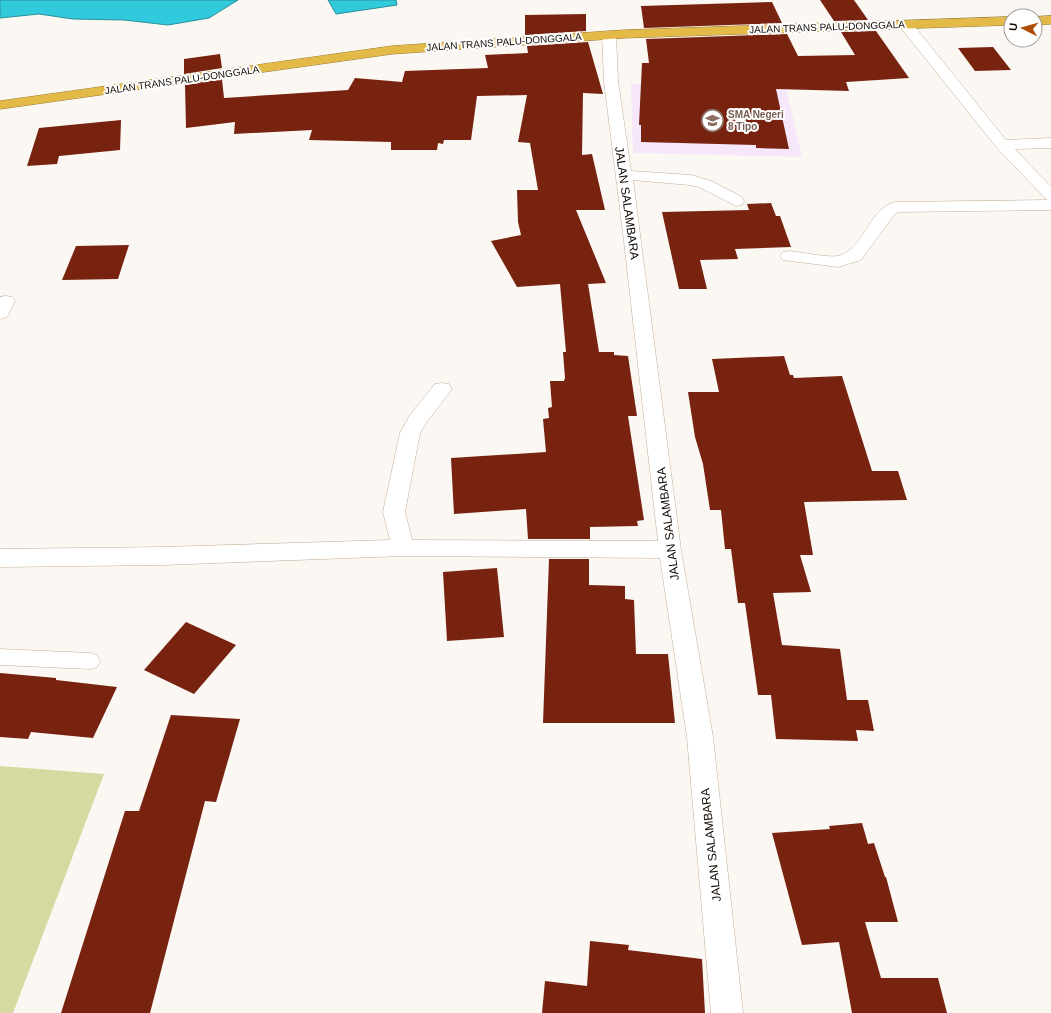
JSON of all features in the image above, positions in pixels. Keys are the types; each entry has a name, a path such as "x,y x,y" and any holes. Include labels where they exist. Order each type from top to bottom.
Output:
{"highway":[{"name":"JALAN TRANS PALU-DONGGALA","path":"0,105 392,50 512,40 609,35 1003,21"}],"street":[{"path":"906,25 1002,145 1051,196"},
{"name":"JALAN SALAMBARA","path":"609,35 611,82 660,457 670,550 700,738 728,1013"},
{"path":"1002,145 1051,143"},
{"path":"624,175 691,180 705,184 736,201"},
{"path":"789,256 838,262 854,256 888,211 895,207 1051,206"},
{"path":"403,548 394,512 410,433 417,420 442,388"},
{"path":"0,558 155,556 403,548 670,550"}],"lane":[{"path":"0,657 90,661"}],"shaded area":[{"name":"SMA Negeri 8 Tipo","path":"631,84 786,87 802,157 633,153"}],"green space":[{"path":"0,766 104,774 13,1013 0,1013"}],"water":[{"path":"0,0 238,0 209,18 168,25 124,20 73,19 39,14 0,18"},
{"path":"328,0 396,0 397,5 336,14"}],"building":[{"path":"820,0 854,0 868,20 834,21"},
{"path":"772,2 782,23 644,28 641,6"},
{"path":"586,14 586,31 525,35 525,15"},
{"path":"876,31 909,78 846,82 849,91 776,89 789,149 756,148 756,145 641,142 641,125 639,125 642,63 649,63 646,39 787,34 798,56 855,55 841,32"},
{"path":"588,42 603,94 583,93 582,155 592,154 605,210 576,210 606,283 588,284 599,352 614,352 614,355 628,356 637,416 628,416 644,520 637,521 638,526 590,527 590,539 528,539 526,509 454,514 451,458 546,452 543,419 549,418 548,408 552,407 550,381 564,381 565,378 563,352 566,352 560,284 517,287 491,241 521,235 518,222 517,190 538,190 530,143 518,142 527,95 477,96 471,140 444,140 443,144 438,143 437,150 391,150 391,142 309,140 312,130 234,134 235,122 186,128 185,85 222,79 224,98 348,90 355,78 402,82 405,71 488,68 485,55 528,53 527,46"},
{"path":"993,47 1011,70 975,71 958,48"},
{"path":"220,54 222,68 184,74 184,59"},
{"path":"121,120 120,150 59,156 57,164 27,166 39,128"},
{"path":"771,203 776,216 780,216 791,247 735,249 738,259 700,260 707,289 679,289 662,212 749,210 747,204"},
{"path":"129,245 118,279 62,280 76,246"},
{"path":"784,356 790,375 793,375 794,378 842,376 872,471 898,471 907,500 804,502 813,555 800,555 811,592 773,593 782,645 840,649 847,700 868,700 874,731 856,730 858,741 776,739 771,695 758,695 745,603 738,603 731,549 725,549 721,510 710,510 703,464 695,437 688,392 719,392 712,359"},
{"path":"549,559 589,559 589,585 625,586 625,599 634,600 636,654 668,654 675,723 543,723"},
{"path":"497,568 504,637 447,641 443,572"},
{"path":"186,622 236,645 194,694 144,670"},
{"path":"0,673 56,678 56,680 117,687 93,738 31,732 28,739 0,737"},
{"path":"171,715 240,719 216,802 205,801 150,1013 61,1013 125,811 139,811"},
{"path":"862,823 868,844 874,843 886,877 898,922 865,922 881,978 938,978 947,1013 852,1013 839,942 802,945 772,833 830,829 829,826"},
{"path":"590,941 629,945 628,950 702,959 705,1013 542,1013 545,981 587,986"}],"place":[{"name":"SMA Negeri 8 Tipo","path":"713,120"}]}
